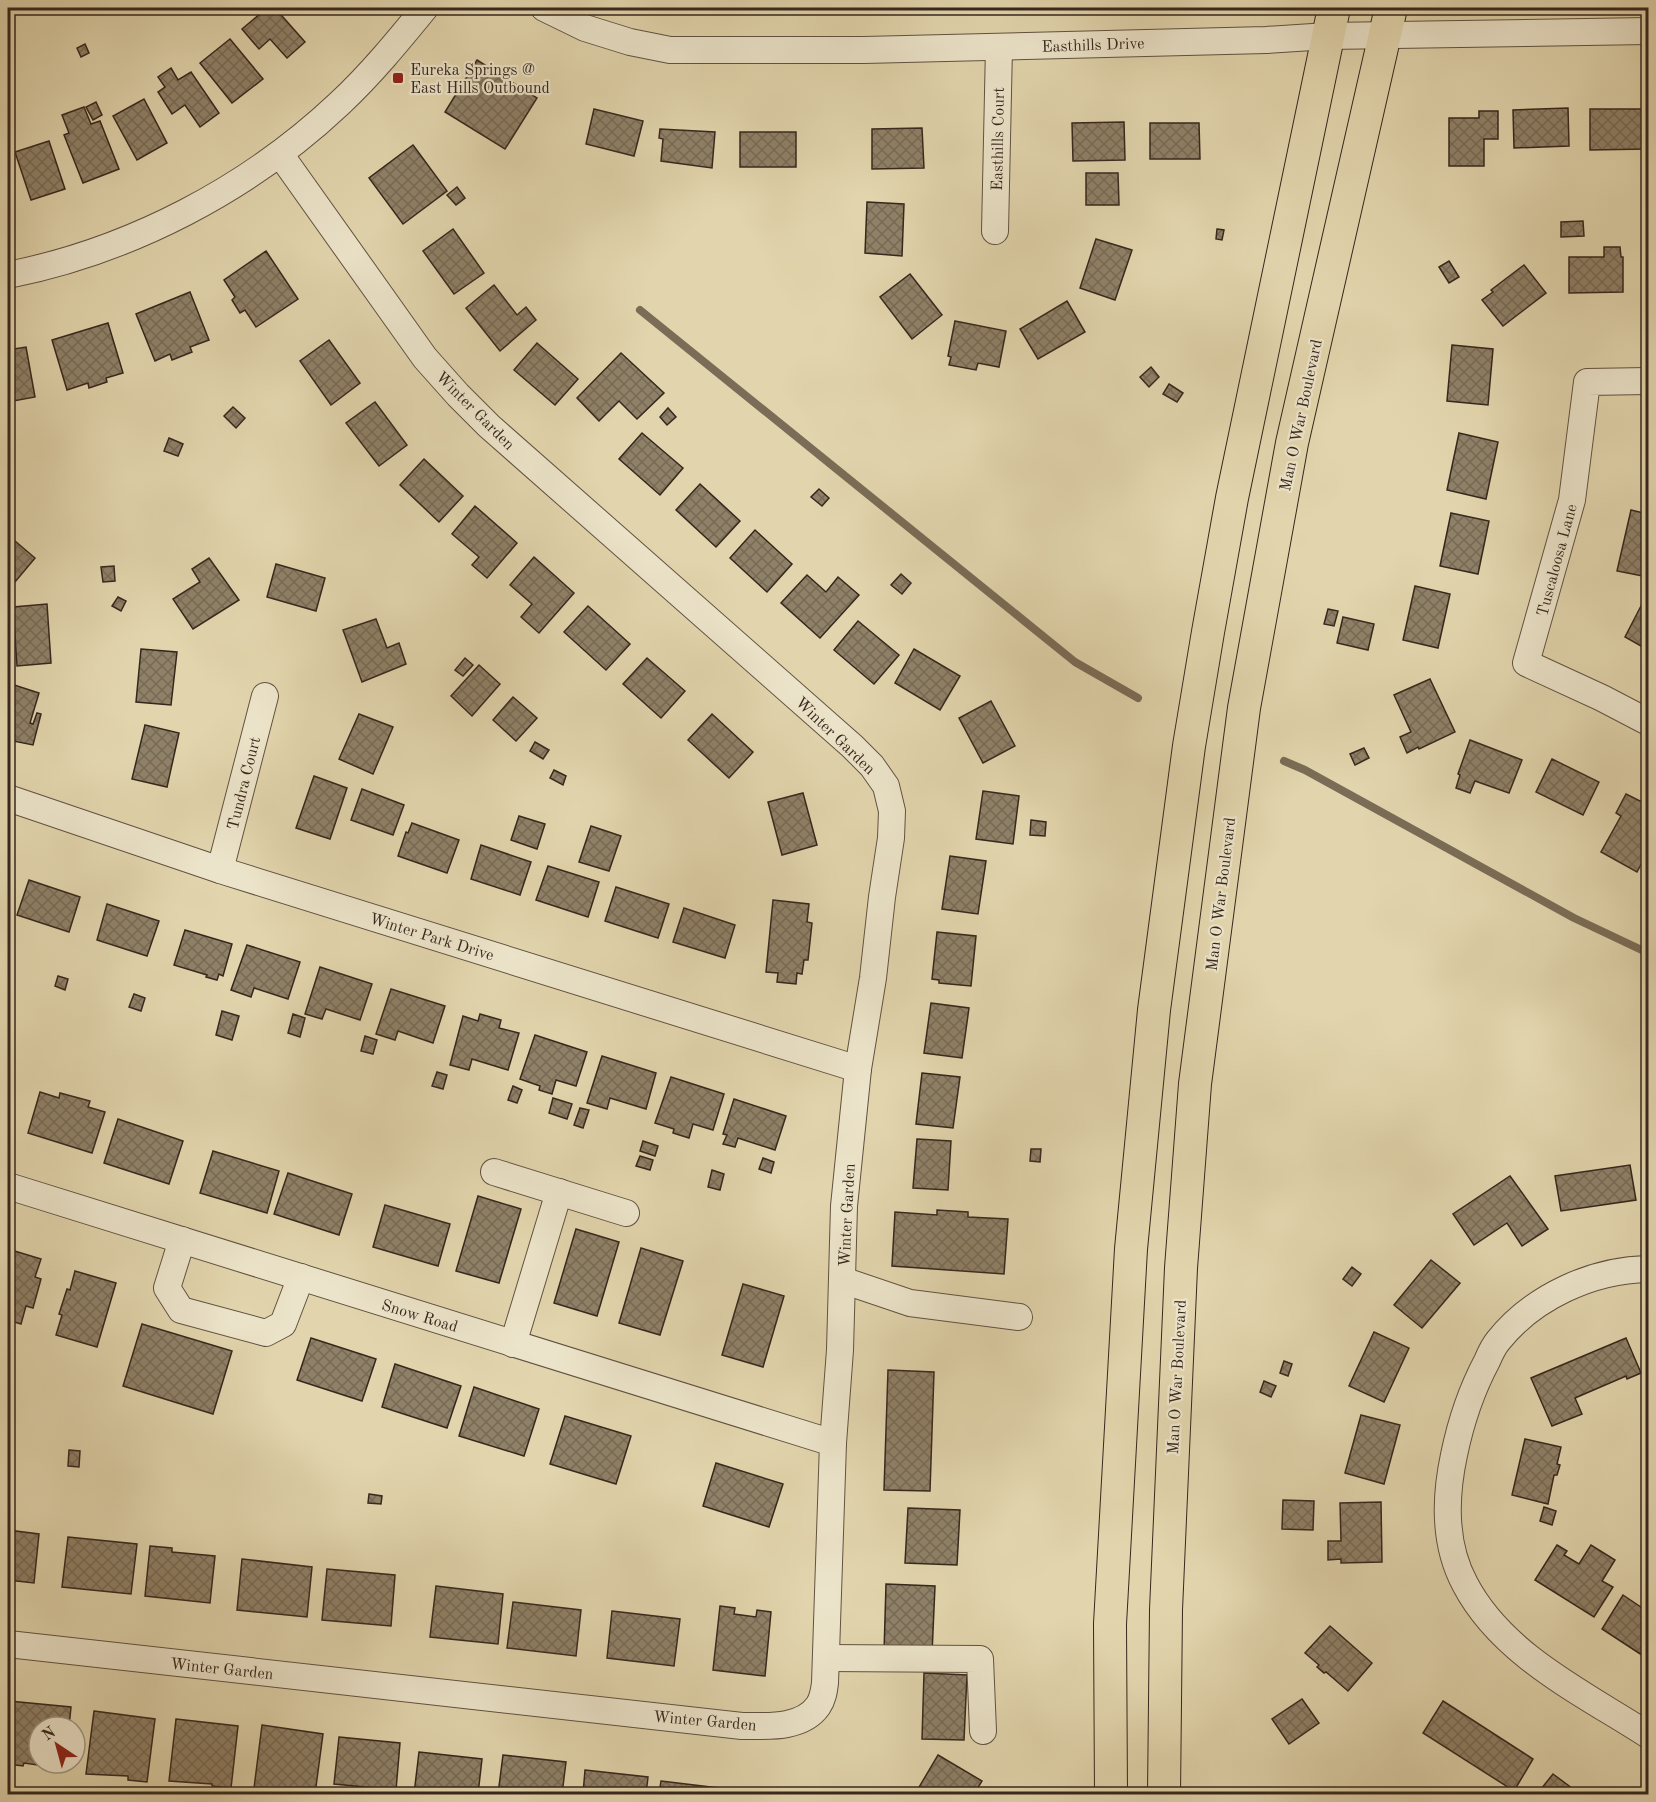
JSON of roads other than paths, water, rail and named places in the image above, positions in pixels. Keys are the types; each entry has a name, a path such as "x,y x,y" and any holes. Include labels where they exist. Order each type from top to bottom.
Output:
{"main road":[{"path":"1111,1794 1110,1624 1131,1260 1154,1010 1190,746 1232,498 1331,22"},
{"name":"Man O War Boulevard","path":"1164,1794 1166,1610 1181,1268 1195,1084 1244,708 1292,443 1388,22"}],"street":[{"path":"8,275 64,261 144,232 196,206 280,154 339,104 380,62 425,8"},
{"name":"Easthills Drive","path":"544,8 585,28 630,42 670,50 864,50 1266,40 1331,22 1648,31"},
{"name":"Easthills Court","path":"995,231 999,47"},
{"name":"Winter Garden","path":"8,1644 742,1726 776,1725 796,1721 809,1715 818,1707 822,1699 825,1683 844,1206 858,1069 873,978 891,838 892,811 886,786 872,766 852,746 489,426 458,395 425,358 280,154"},
{"name":"Tuscaloosa Lane","path":"1648,381 1587,382 1572,500 1526,663 1648,722"},
{"name":"Tundra Court","path":"220,870 265,696"},
{"name":"Winter Park Drive","path":"8,798 220,870 858,1069"},
{"path":"494,1172 626,1213"},
{"name":"Snow Road","path":"8,1186 833,1443"},
{"path":"513,1344 559,1192"},
{"path":"182,1240 167,1288 181,1310 266,1333 283,1324 301,1277"},
{"path":"1648,1269 1628,1269 1589,1279 1552,1295 1521,1317 1497,1342 1474,1385 1461,1424 1451,1470 1447,1512 1453,1550 1464,1583 1492,1623 1535,1662 1648,1735"},
{"path":"842,1280 910,1302 1019,1317"},
{"path":"826,1658 980,1659 983,1731"}],"waterway":[{"path":"640,310 1075,662 1138,698"},
{"path":"1284,761 1305,770 1574,918 1648,953"}],"place":[{"name":"Eureka Springs @ East Hills Outbound","path":"398,78"}]}
